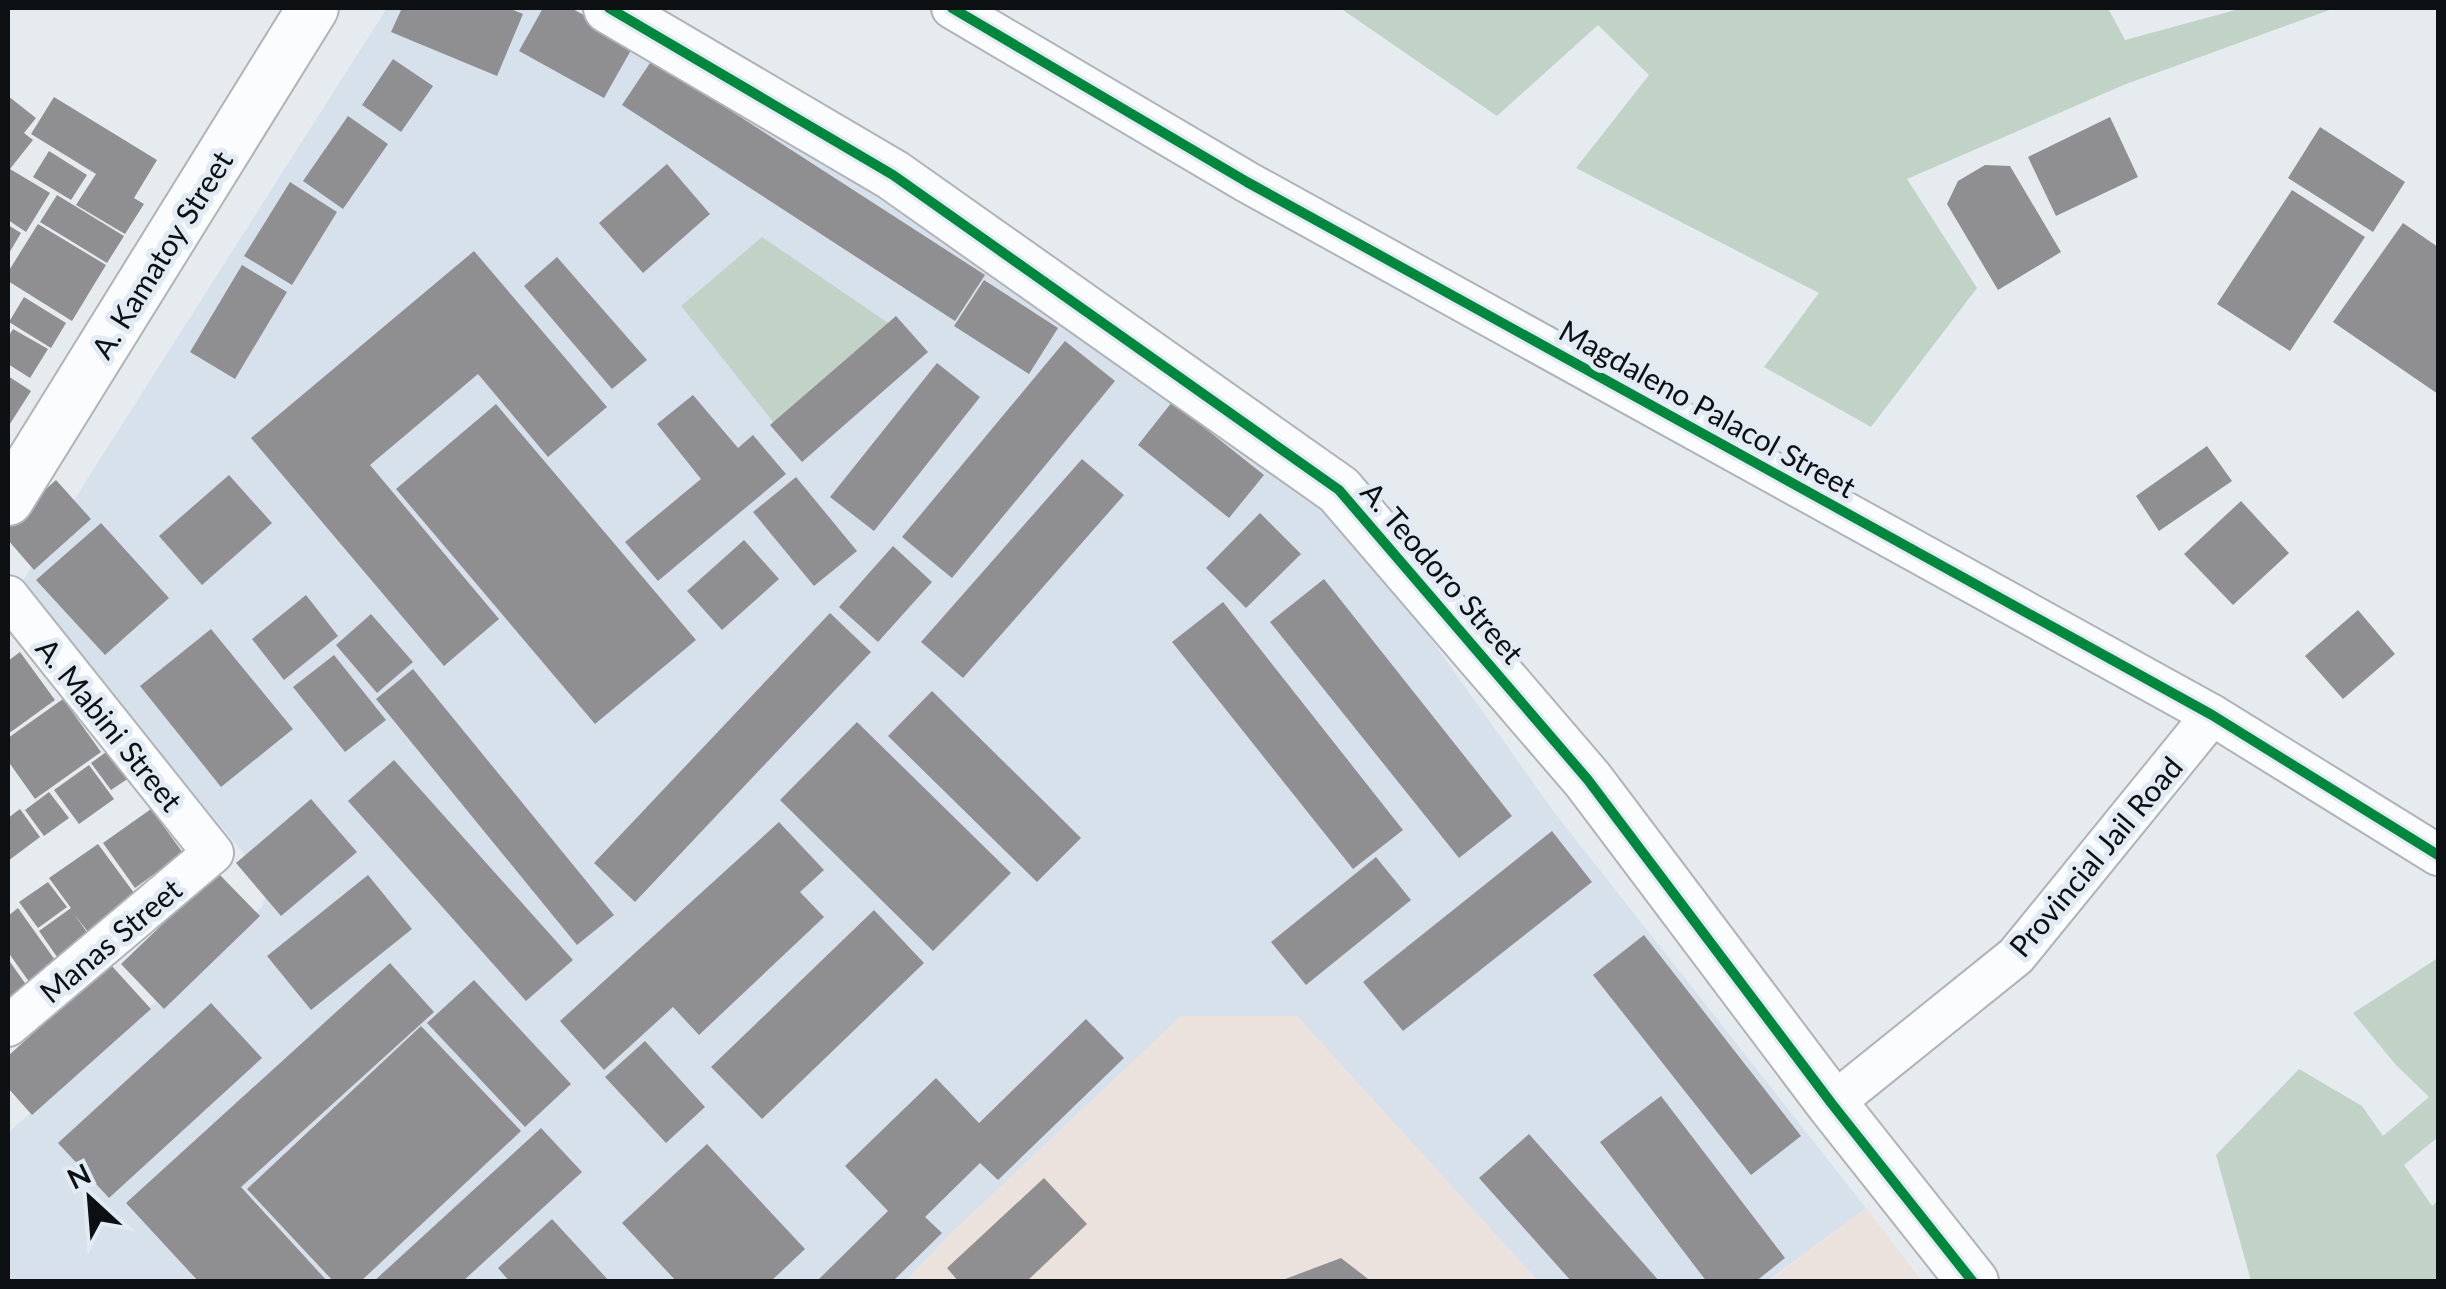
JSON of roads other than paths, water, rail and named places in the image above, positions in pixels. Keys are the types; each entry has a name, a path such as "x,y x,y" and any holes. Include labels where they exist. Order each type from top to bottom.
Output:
{"street":[{"name":"A. Kamatoy Street","path":"8,500 313,8"},
{"name":"A. Teodoro Street","path":"610,8 894,174 1340,490 1588,780 1832,1104 1973,1282"},
{"name":"Magdaleno Palacol Street","path":"952,8 1248,182 2212,715 2438,855"},
{"name":"A. Mabini Street","path":"8,596 213,853"},
{"name":"Provincial Jail Road","path":"1832,1104 2016,956 2212,715"},
{"name":"Manas Street","path":"8,1026 213,853"}]}
